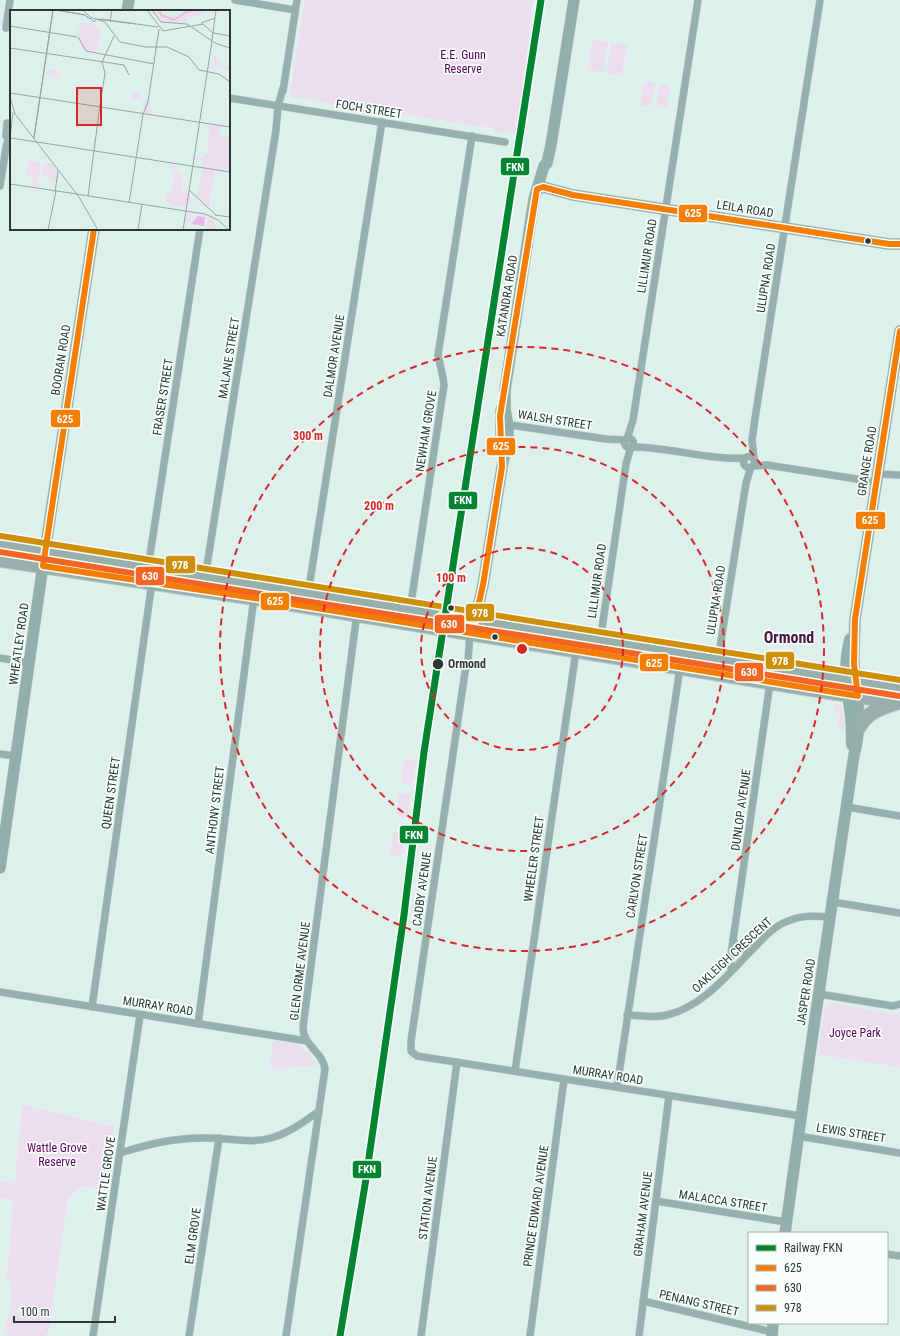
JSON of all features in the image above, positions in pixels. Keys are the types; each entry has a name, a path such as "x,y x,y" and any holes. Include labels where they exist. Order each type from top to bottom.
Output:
{"highway":[{"path":"0,544 148,568 254,598 358,609 410,610 851,680 872,684 899,697"},
{"path":"88,573 90,558"},
{"path":"0,560 152,582 204,584 308,594 358,609 473,634 852,696 899,697"},
{"path":"806,689 808,674"},
{"path":"859,728 864,719 874,711 899,697"}],"street":[{"path":"6,28 10,0"},
{"path":"127,10 129,0"},
{"path":"234,0 295,10"},
{"name":"MALANE STREET","path":"204,584 297,0"},
{"name":"KATANDRA ROAD","path":"473,634 478,621 502,467 504,424 501,406 505,390 534,206 540,190 544,166 547,163 574,0"},
{"name":"LILLIMUR ROAD","path":"598,654 632,420 698,0"},
{"name":"ULUPNA ROAD","path":"716,673 820,0"},
{"name":"FOCH STREET","path":"230,98 505,142"},
{"name":"DALMOR AVENUE","path":"308,594 382,122"},
{"path":"0,186 6,148 7,124"},
{"name":"NEWHAM GROVE","path":"410,610 444,385 438,361 438,351 472,136"},
{"name":"LEILA ROAD","path":"540,190 894,244 900,248"},
{"name":"BOORAN ROAD","path":"43,566 94,230"},
{"name":"FRASER STREET","path":"148,568 200,230"},
{"name":"GRANGE ROAD","path":"852,696 851,680 854,664 856,619 878,475 897,365 900,331"},
{"name":"WALSH STREET","path":"504,424 767,465 878,475 900,475"},
{"name":"WHEATLEY ROAD","path":"0,868 3,831 16,756 43,566"},
{"name":"QUEEN STREET","path":"92,1007 152,582"},
{"name":"ANTHONY STREET","path":"198,1024 254,598"},
{"name":"GLEN ORME AVENUE","path":"286,1336 325,1067 307,1041 304,1034 304,1022 358,609"},
{"name":"CADBY AVENUE","path":"412,1053 410,1050 411,1041 464,680 473,634"},
{"name":"WHEELER STREET","path":"515,1071 576,651"},
{"path":"0,658 29,663"},
{"name":"CARLYON STREET","path":"617,1087 680,668"},
{"path":"872,684 888,678 900,680"},
{"name":"DUNLOP AVENUE","path":"732,969 730,963 733,940 770,683"},
{"name":"JASPER ROAD","path":"785,1232 832,902 854,755 858,740 859,728 852,696"},
{"name":"JASPER ROAD","path":"852,696 851,736 854,755"},
{"path":"0,754 16,756"},
{"path":"847,807 900,816"},
{"path":"832,902 900,913"},
{"name":"OAKLEIGH CRESCENT","path":"627,1015 659,1016 681,1011 702,999 771,931 784,922 805,917 830,917"},
{"path":"733,940 739,949 749,952"},
{"name":"MURRAY ROAD","path":"2,993 307,1041"},
{"path":"819,994 893,1006 900,1004"},
{"name":"WATTLE GROVE","path":"93,1336 140,1015"},
{"name":"MURRAY ROAD","path":"412,1053 417,1056 801,1116"},
{"name":"STATION AVENUE","path":"421,1336 457,1062"},
{"name":"PRINCE EDWARD AVENUE","path":"530,1336 564,1079"},
{"name":"GRAHAM AVENUE","path":"639,1336 669,1096"},
{"path":"120,1153 171,1140 188,1138 219,1138 245,1141 270,1138 296,1128 319,1111"},
{"name":"LEWIS STREET","path":"798,1136 900,1152"},
{"name":"ELM GROVE","path":"189,1336 219,1138"},
{"name":"MALACCA STREET","path":"656,1201 786,1222"},
{"path":"888,1254 900,1256"},
{"name":"PENANG STREET","path":"643,1301 772,1330"}],"green space":[{"name":"E.E. Gunn Reserve","path":"305,0 533,0 520,107 515,134 494,131 492,128 292,97 290,94"},
{"path":"592,40 608,42 603,72 588,70"},
{"path":"611,43 627,45 622,75 607,73"},
{"path":"644,81 655,83 651,106 640,105"},
{"path":"659,84 670,85 667,109 656,107"},
{"path":"833,704 840,705 844,717 845,730 838,729 840,713 835,712"},
{"path":"404,759 416,760 412,784 401,783"},
{"path":"399,793 411,794 407,818 396,817"},
{"path":"393,832 405,834 402,857 390,856"},
{"name":"Joyce Park","path":"829,1003 900,1015 900,1067 818,1054 825,1007"},
{"path":"273,1041 300,1045 312,1057 317,1065 281,1071 270,1066"},
{"name":"Wattle Grove Reserve","path":"22,1105 114,1127 111,1136 103,1189 81,1186 68,1198 48,1334 45,1333 45,1336 19,1336 3,1334 11,1309 11,1281 7,1280 13,1200 0,1197 0,1182 15,1183"}],"rail line":[{"name":"FKN","path":"340,1336 365,1185 404,915 424,752 541,0"}],"transit line":[{"name":"625","path":"442,615 475,620 483,585 502,467 500,416 537,189 543,187 573,195 889,244 900,244"},
{"name":"625","path":"94,230 43,566 254,598 858,696 854,664 855,619 900,331"},
{"name":"978","path":"1,536 900,680"},
{"name":"630","path":"0,552 899,696"}],"place":[{"name":"Ormond","path":"438,664"}],"district":[{"name":"Ormond","path":"789,637"}]}
